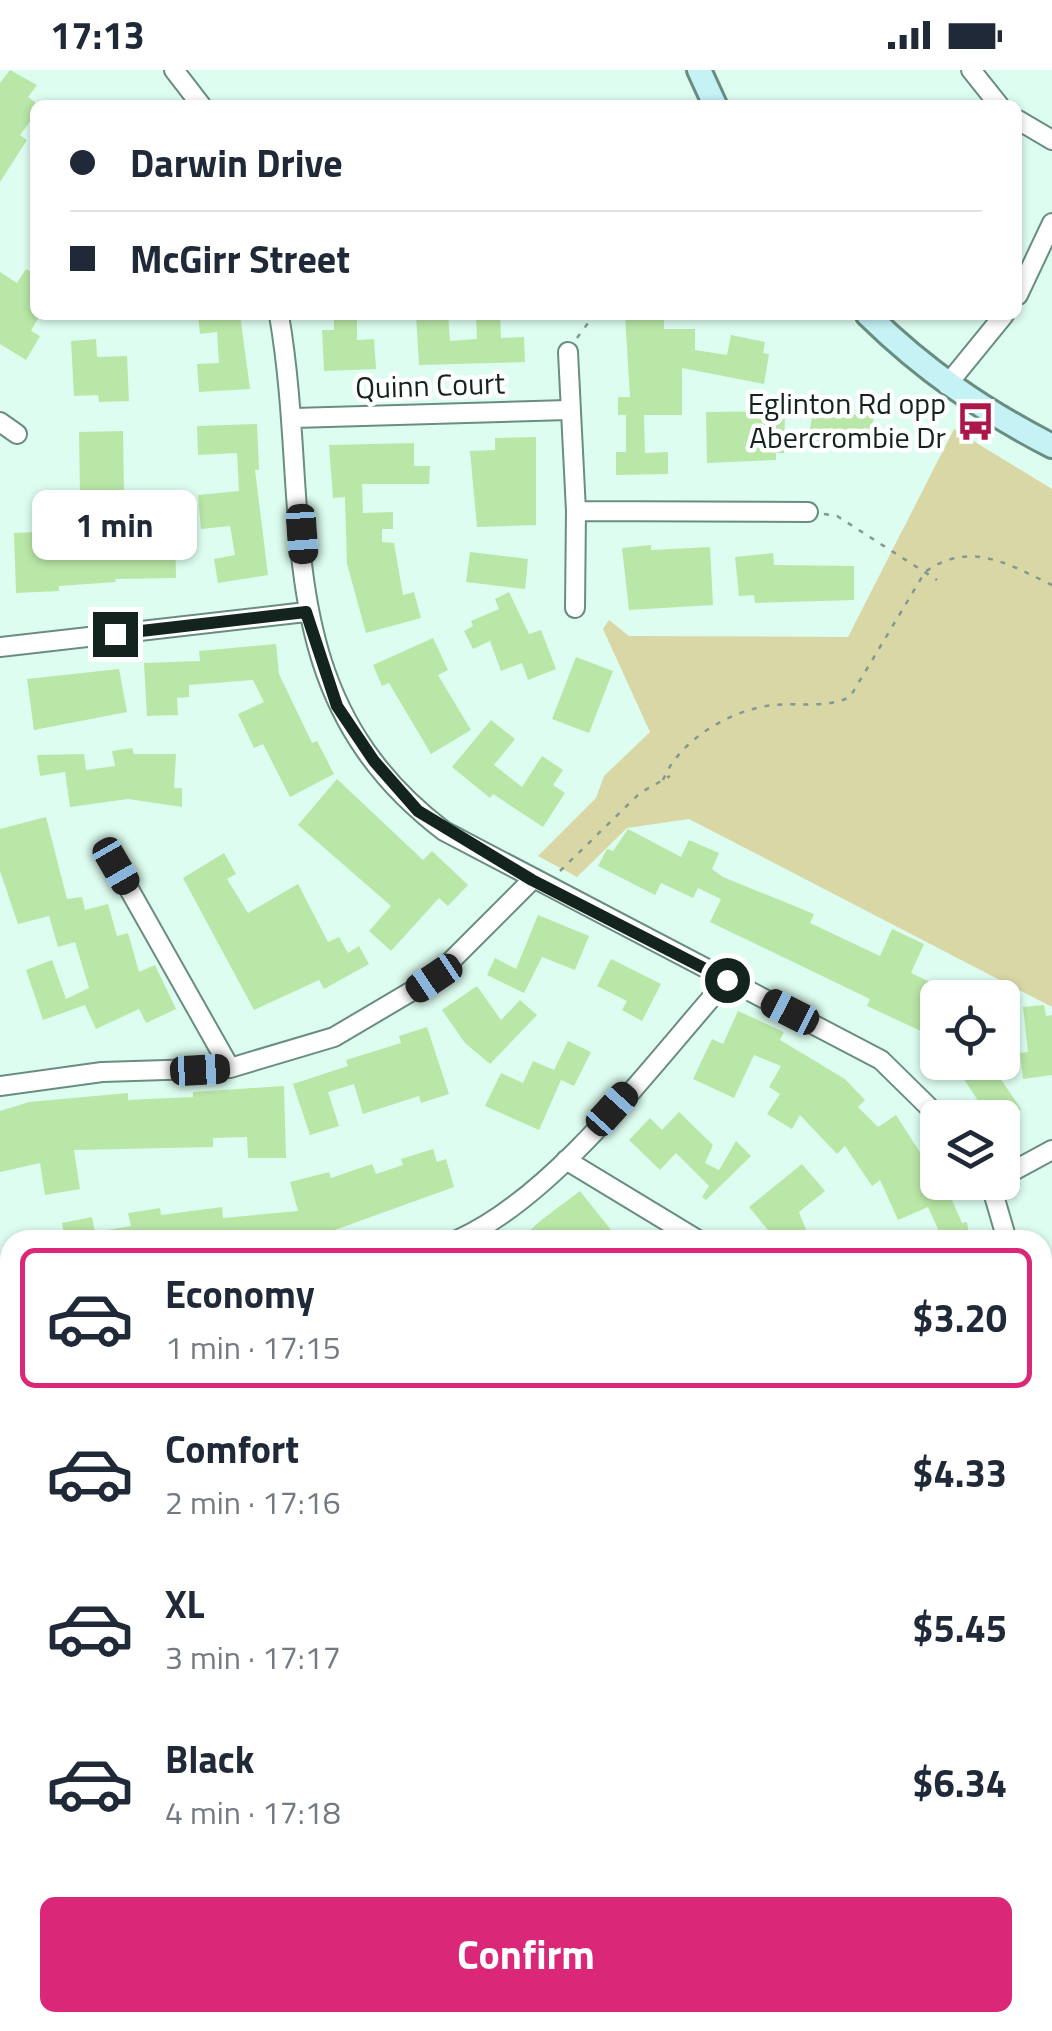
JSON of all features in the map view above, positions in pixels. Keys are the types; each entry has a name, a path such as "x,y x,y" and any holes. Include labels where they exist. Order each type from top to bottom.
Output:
{"main road":[{"path":"700,70 713,100"},
{"path":"874,320 947,385 996,417 1052,446"}],"street":[{"path":"174,70 197,100"},
{"path":"970,70 995,100"},
{"path":"1022,122 1052,140"},
{"path":"1022,288 1052,224"},
{"path":"280,320 294,418 306,612 337,706 394,786 444,831 881,1060 922,1100"},
{"path":"947,385 1000,320"},
{"path":"568,352 576,511 575,608"},
{"name":"Quinn Court","path":"294,418 568,410"},
{"path":"0,422 17,434"},
{"path":"576,511 808,512"},
{"path":"0,647 306,612"},
{"path":"116,866 230,1068"},
{"path":"0,1086 102,1072 230,1068 334,1036 384,1012 434,978 539,884"},
{"path":"476,1230 513,1210 566,1160 727,980"},
{"path":"1020,1167 1052,1150"},
{"path":"566,1160 682,1230"},
{"path":"996,1200 1005,1230"}],"path":[{"path":"568,352 590,320"},
{"path":"808,512 838,516 937,580"},
{"path":"663,780 671,761 700,736 735,715 765,706 833,705 850,697 925,572 959,555 978,554 1052,585"},
{"path":"539,884 640,793 670,776"}],"shaded area":[{"path":"954,429 1052,489 1052,1007 1020,990 1020,980 1000,980 689,819 627,828 577,877 538,856 596,798 604,776 650,732 603,629 609,620 629,636 848,637"}],"building":[{"path":"10,70 37,85 28,97 32,100 30,122 20,135 27,140 0,182 0,83"},
{"path":"26,269 30,271 30,320 37,320 31,331 40,336 26,360 0,344 0,272 17,283"},
{"path":"199,320 241,320 250,389 199,392 197,364 219,363 217,332 200,334"},
{"path":"334,320 357,320 357,340 374,339 376,369 324,371 322,330 334,330"},
{"path":"416,320 448,320 450,341 477,339 476,320 500,320 501,338 524,337 525,362 419,365"},
{"path":"625,320 664,320 664,329 695,329 695,350 727,355 731,335 765,342 763,353 769,354 764,384 682,368 682,415 644,415 645,453 668,452 668,474 616,475 616,452 626,452 626,415 618,415 618,397 630,397"},
{"path":"96,339 97,357 127,356 129,401 99,402 98,395 74,396 71,341"},
{"path":"785,411 784,453 776,453 776,460 707,463 706,412"},
{"path":"813,411 874,416 869,445 829,438 827,445 808,441"},
{"path":"257,424 259,470 255,470 268,575 218,583 214,559 235,555 230,526 201,529 198,495 239,491 237,453 198,455 197,426"},
{"path":"123,431 124,492 80,493 79,432"},
{"path":"536,437 536,525 477,527 470,451 495,450 495,438"},
{"path":"414,443 414,466 430,466 429,484 362,484 363,513 393,512 393,529 382,529 382,542 394,543 403,595 414,592 421,618 366,633 347,564 345,497 333,498 329,445"},
{"path":"175,520 176,578 115,579 116,582 59,586 59,591 16,593 14,533 57,531 58,542 85,540 85,532 125,530 124,521"},
{"path":"651,545 651,550 710,547 713,605 629,610 622,548"},
{"path":"470,552 528,559 525,589 466,582"},
{"path":"773,553 774,565 854,566 854,600 755,603 754,595 739,596 735,557"},
{"path":"509,592 529,634 541,630 556,669 528,680 522,663 501,671 490,641 473,649 464,631 473,626 471,621 499,609 495,599"},
{"path":"433,638 448,670 438,675 471,730 431,754 389,683 382,686 373,665"},
{"path":"276,644 279,674 312,743 317,741 334,774 290,797 263,744 254,748 238,714 264,702 253,680 189,685 189,697 177,698 178,715 147,716 144,663 200,661 199,651"},
{"path":"576,657 613,671 589,733 552,719"},
{"path":"119,669 127,712 34,730 27,679"},
{"path":"491,720 515,739 494,765 522,787 542,756 563,770 553,785 565,793 543,827 493,794 490,798 452,767"},
{"path":"132,748 134,754 176,754 174,788 182,788 182,807 128,799 70,807 65,772 40,776 37,755 84,754 86,770 115,766 112,751"},
{"path":"337,779 423,860 432,851 468,885 448,906 439,898 391,951 369,931 391,906 298,825"},
{"path":"46,817 67,899 82,897 85,910 108,904 117,936 128,933 139,972 155,965 176,1009 146,1023 139,1009 96,1029 85,1005 43,1020 26,970 52,960 66,999 89,988 75,942 58,947 49,916 18,924 0,871 0,829"},
{"path":"628,829 681,857 689,840 719,853 712,869 723,877 814,914 810,923 880,956 892,929 924,944 911,973 926,980 920,980 920,1031 867,1006 870,999 710,922 721,899 698,888 693,898 661,883 655,895 598,866 607,849 613,851"},
{"path":"224,853 236,874 227,879 248,913 298,884 328,942 339,937 348,953 359,946 369,964 324,989 319,980 254,1010 183,878"},
{"path":"538,915 589,936 575,970 542,957 524,993 487,975 495,958 516,969"},
{"path":"611,959 661,984 642,1021 622,1010 627,1001 597,986"},
{"path":"477,986 501,1020 520,1000 537,1015 490,1064 465,1043 442,1010"},
{"path":"1044,1005 1046,1016 1052,1015 1052,1075 1023,1079 1020,1053 1028,1052 1023,1007"},
{"path":"738,1011 784,1032 780,1040 845,1079 865,1100 858,1107 878,1127 896,1115 920,1152 920,1200 952,1200 968,1230 938,1230 928,1207 898,1220 880,1180 872,1186 845,1146 837,1154 800,1115 792,1129 767,1114 780,1094 769,1087 781,1066 754,1055 734,1098 693,1079 712,1039 723,1044"},
{"path":"427,1027 449,1094 421,1103 419,1096 363,1114 354,1084 328,1092 339,1126 310,1135 293,1084 348,1066 346,1060 401,1043 399,1036"},
{"path":"568,1041 591,1052 574,1086 561,1080 539,1130 485,1106 501,1073 523,1083 533,1061 554,1070"},
{"path":"964,1080 1001,1080 1015,1100 978,1100"},
{"path":"284,1086 286,1158 248,1158 247,1137 213,1138 213,1147 74,1150 80,1189 45,1195 40,1163 0,1172 0,1111 29,1102 128,1093 128,1100 193,1097 193,1092"},
{"path":"679,1112 713,1145 705,1163 719,1170 736,1141 751,1156 706,1200 702,1197 709,1186 676,1153 660,1170 629,1140 650,1118 662,1130"},
{"path":"433,1149 437,1162 446,1159 454,1187 335,1230 107,1230 131,1226 128,1213 160,1208 161,1215 222,1207 223,1218 298,1211 290,1182 329,1172 331,1178 372,1164 376,1174 403,1165 401,1159"},
{"path":"802,1164 825,1191 799,1212 806,1230 768,1230 749,1207"},
{"path":"580,1191 611,1230 531,1230"},
{"path":"92,1217 95,1230 63,1230 62,1223"}],"place":[{"name":"Eglinton Rd opp Abercrombie Dr","path":"976,421"}],"route":[{"path":"115,634 306,612 337,706 374,761 418,811 444,831 532,880 727,980"}]}
